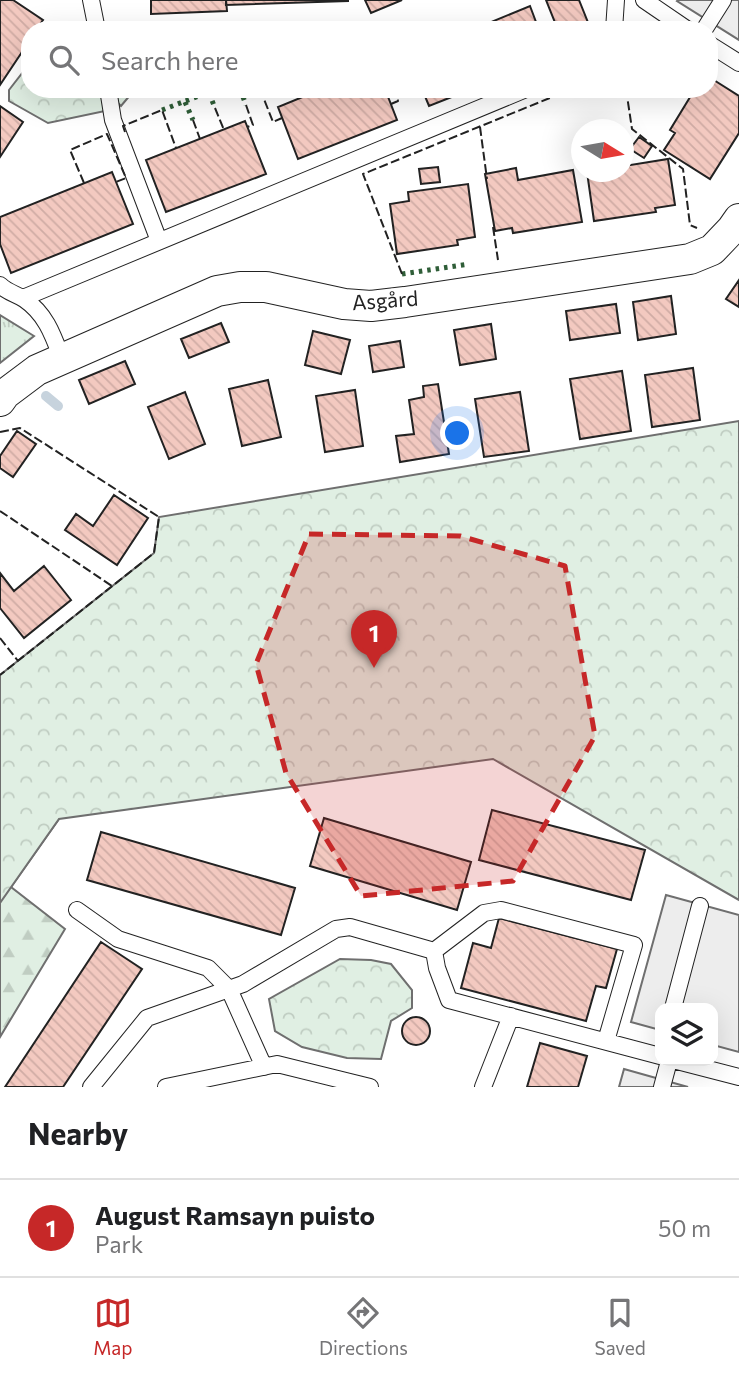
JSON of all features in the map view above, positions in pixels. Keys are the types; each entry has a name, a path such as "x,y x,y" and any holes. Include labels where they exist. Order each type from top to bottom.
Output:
{"street":[{"name":"Asgård","path":"0,401 5,394 37,370 217,291 240,287 266,288 344,304 371,306 405,302 690,259 712,250 739,219"}],"lane":[{"path":"91,0 95,21"},
{"path":"615,21 616,0"},
{"path":"644,0 675,21"},
{"path":"710,21 723,0"},
{"path":"718,50 739,63"},
{"path":"109,98 113,120 159,241"},
{"path":"23,298 504,98"},
{"path":"0,285 41,312 62,359"},
{"path":"674,1003 700,906"},
{"path":"77,910 118,939 208,968 229,989 264,1067"},
{"path":"434,951 484,913 501,910 634,945 606,1041"},
{"path":"91,1087 147,1018 243,984 336,929 350,927 434,951"},
{"path":"434,951 437,968 449,1000 655,1054"},
{"path":"482,1087 511,1016"},
{"path":"166,1087 276,1064 370,1087"},
{"path":"662,1087 668,1066"},
{"path":"696,1066 739,1077"}],"highlighted area":[{"path":"309,534 460,536 565,566 595,736 513,881 361,896 286,773 256,664"}],"green space":[{"path":"21,75 21,98 103,98 105,111 48,123 9,101 9,90"},
{"path":"116,98 128,98 121,106"},
{"path":"0,315 34,336 0,363"},
{"path":"739,421 739,900 493,759 59,819 0,903 0,675 154,553 159,517"},
{"path":"59,819 11,887 65,929 0,1037 0,827"},
{"path":"340,959 391,964 412,990 412,1008 391,1021 381,1059 347,1058 302,1047 275,1031 269,999"}],"shaded area":[{"path":"739,0 739,40 718,27 718,21 709,21 677,1"},
{"path":"666,895 739,915 739,1052 718,1046 718,1003 655,1003 655,1029 631,1022"},
{"path":"624,1069 688,1087 619,1087"}],"building":[{"path":"0,0 13,0 43,20 21,21 21,54 0,85"},
{"path":"151,0 226,0 227,11 151,14"},
{"path":"226,0 348,0 348,1 226,5"},
{"path":"365,0 402,0 371,13"},
{"path":"546,0 579,0 587,21 554,21"},
{"path":"530,6 536,21 494,21"},
{"path":"718,83 739,96 739,133 710,179 664,150 675,133 670,130 690,98 718,98"},
{"path":"300,98 388,98 397,120 298,159 278,107"},
{"path":"426,98 449,98 429,106"},
{"path":"0,106 23,122 0,157"},
{"path":"245,121 266,174 166,212 146,160"},
{"path":"639,137 652,146 644,158 634,152 634,144"},
{"path":"668,159 675,205 655,208 656,212 594,221 588,182 634,182 634,164"},
{"path":"438,167 440,182 421,184 419,169"},
{"path":"516,168 518,180 571,170 571,182 575,182 582,222 513,233 512,228 495,231 485,174"},
{"path":"112,172 133,224 11,273 0,244 0,217"},
{"path":"468,184 475,237 457,240 458,245 397,254 390,204 409,201 408,192"},
{"path":"739,280 739,307 726,299"},
{"path":"671,296 676,334 638,340 633,302"},
{"path":"616,304 620,333 570,340 566,311"},
{"path":"221,323 229,342 189,358 181,339"},
{"path":"491,324 496,359 460,365 454,330"},
{"path":"313,331 350,340 341,374 305,365"},
{"path":"400,341 404,367 373,372 369,346"},
{"path":"125,361 135,384 89,404 79,380"},
{"path":"693,368 700,420 652,427 645,375"},
{"path":"622,371 631,431 580,439 570,379"},
{"path":"268,380 281,437 242,446 229,389"},
{"path":"438,384 449,454 400,462 396,436 414,434 409,400 424,397 423,386"},
{"path":"355,390 363,446 325,452 316,396"},
{"path":"185,392 205,444 169,459 148,407"},
{"path":"520,392 529,451 484,457 475,399"},
{"path":"17,431 36,444 13,477 0,468 0,456"},
{"path":"114,495 148,518 117,565 65,530 76,514 93,526"},
{"path":"44,566 71,600 24,638 0,608 0,573 14,591"},
{"path":"492,810 645,850 631,900 479,860"},
{"path":"324,818 471,862 457,910 310,866"},
{"path":"101,832 295,888 281,935 87,880"},
{"path":"499,918 617,949 606,988 596,986 586,1021 461,988 473,943 491,948"},
{"path":"101,942 142,969 63,1087 5,1087"},
{"path":"416,1017 426,1021 430,1031 426,1041 416,1045 406,1041 402,1031 406,1021"},
{"path":"540,1043 587,1056 578,1087 527,1087"}],"waterway":[{"path":"46,396 58,406"}],"hedge":[{"path":"162,110 193,98"},
{"path":"211,98 215,108"},
{"path":"243,98 246,105"},
{"path":"185,102 193,120"},
{"path":"402,274 469,264"}],"fence":[{"path":"264,98 273,122 282,118"},
{"path":"391,104 398,101 397,98"},
{"path":"402,274 363,174 550,98"},
{"path":"627,98 632,129 683,169 690,225 697,228"},
{"path":"246,105 253,125 247,127"},
{"path":"215,108 224,130"},
{"path":"125,132 123,126 162,110 176,148"},
{"path":"193,120 200,139"},
{"path":"480,127 487,179"},
{"path":"84,183 70,150 107,134 126,178 116,182"},
{"path":"493,227 498,260"},
{"path":"0,432 20,428 159,517 154,553 0,675"},
{"path":"0,511 112,586"},
{"path":"0,638 18,661"}],"place":[{"name":"August Ramsayn puisto","path":"374,668"}]}
